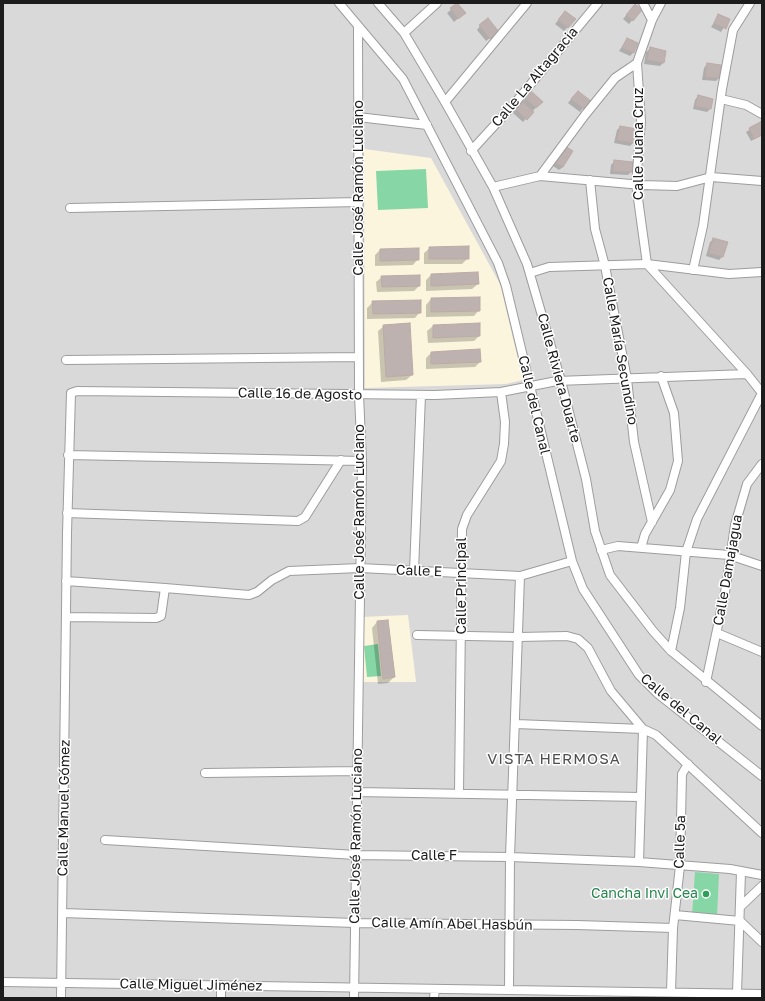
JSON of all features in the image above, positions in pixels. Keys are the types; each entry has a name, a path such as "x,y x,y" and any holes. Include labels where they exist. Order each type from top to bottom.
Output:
{"street":[{"name":"Calle del Canal","path":"339,3 403,79 503,275 532,386 572,561 583,590 640,675 657,692 762,776"},
{"name":"Calle Riviera Duarte","path":"378,3 404,33 493,187 530,273 586,479 601,550 610,575 652,631 671,651 706,682 762,726"},
{"path":"404,33 437,3"},
{"path":"445,102 527,3"},
{"name":"Calle La Altagracia","path":"471,151 515,103 598,3"},
{"path":"643,3 652,20"},
{"name":"Calle Juana Cruz","path":"647,264 636,184 641,121 637,63 652,20 661,3"},
{"path":"693,270 703,226 721,99 733,30 750,3"},
{"name":"Calle José Ramón Luciano","path":"354,998 362,461 359,395 358,26"},
{"path":"540,176 585,115 615,78 637,63"},
{"path":"721,99 746,105 762,114"},
{"path":"358,117 427,124"},
{"path":"493,187 540,176 677,186 711,177 762,181"},
{"name":"Calle María Secundino","path":"590,180 595,229 605,266 627,379 634,442 652,522"},
{"path":"70,208 359,202"},
{"path":"647,264 747,374 762,393 697,519 686,552 680,608 671,651"},
{"path":"530,273 549,267 647,264 730,274 762,272"},
{"path":"66,360 359,357"},
{"name":"Calle 16 de Agosto","path":"71,393 77,391 421,395 501,392 559,381 627,379 661,376 747,374"},
{"path":"641,548 645,534 670,490 678,461 674,414 661,376"},
{"name":"Calle Principal","path":"460,793 462,635 460,572 462,529 467,515 501,461 505,429 501,392"},
{"name":"Calle Manuel Gómez","path":"61,998 60,982 67,617 67,513 71,393"},
{"path":"414,571 421,395"},
{"path":"68,455 362,461"},
{"path":"67,513 298,521 305,517 341,460"},
{"name":"Calle Damajagua","path":"706,682 726,587 729,555 735,525 747,484 762,464"},
{"path":"601,550 618,546 729,555 762,566"},
{"name":"Calle E","path":"66,581 249,595 257,592 272,580 288,571 360,568 520,576 572,561"},
{"path":"509,990 510,857 516,724 520,576"},
{"path":"67,617 156,618 161,616 165,588"},
{"path":"717,633 762,652"},
{"path":"417,635 519,637 567,636 578,639 588,648 611,691 644,729 656,735 762,834"},
{"path":"516,724 644,729"},
{"path":"639,862 644,729"},
{"name":"Calle 5ª","path":"674,994 673,928 680,866 682,774 688,764"},
{"path":"205,773 357,771"},
{"path":"357,792 641,797"},
{"name":"Calle F","path":"105,840 356,856 510,857 639,862 730,869 762,875"},
{"path":"737,993 741,872"},
{"path":"740,907 762,886"},
{"name":"Calle Amín Abel Hasbún","path":"62,913 355,923 673,928"},
{"path":"675,915 740,921 762,942"},
{"name":"Calle Miguel Jiménez","path":"3,982 435,988 509,990 573,994 762,994"},
{"path":"221,985 221,998"},
{"path":"434,998 435,988"}],"shaded area":[{"path":"3,3 762,3 762,998 3,998"},
{"path":"364,149 431,158 500,284 523,380 506,384 365,388"},
{"path":"408,615 416,682 363,682 361,617"}],"green space":[{"path":"426,169 428,208 378,210 376,171"},
{"path":"378,644 381,676 367,677 364,646"},
{"name":"Cancha Invi Cea","path":"695,872 719,874 717,916 692,915"}],"building":[{"path":"457,3 466,13 458,19 450,8"},
{"path":"635,4 642,10 633,21 626,15"},
{"path":"565,11 576,19 568,28 558,20"},
{"path":"718,14 730,19 726,29 714,23"},
{"path":"488,18 499,32 490,39 479,25"},
{"path":"627,38 638,43 634,53 622,48"},
{"path":"650,47 666,51 664,63 647,60"},
{"path":"707,63 721,65 720,78 705,77"},
{"path":"531,91 543,102 536,108 525,98"},
{"path":"578,91 591,101 584,109 571,99"},
{"path":"698,95 713,99 711,109 695,106"},
{"path":"523,102 534,112 527,120 516,109"},
{"path":"762,121 762,135 754,139 749,128"},
{"path":"620,126 637,129 634,143 617,140"},
{"path":"565,146 573,151 563,167 555,163"},
{"path":"614,160 633,162 632,172 613,171"},
{"path":"713,238 728,242 723,257 709,253"},
{"path":"469,246 469,259 429,259 429,247"},
{"path":"419,248 419,260 380,261 380,249"},
{"path":"478,272 479,284 431,286 431,274"},
{"path":"420,275 420,286 382,287 381,276"},
{"path":"480,297 480,311 431,312 431,298"},
{"path":"421,300 421,313 373,314 372,301"},
{"path":"410,323 413,375 386,377 383,325"},
{"path":"480,323 480,336 433,338 433,325"},
{"path":"480,349 481,362 431,364 431,352"},
{"path":"388,620 395,677 383,679 377,621"}],"place":[{"name":"Cancha Invi Cea","path":"706,894"}],"district":[{"name":"VISTA HERMOSA","path":"554,759"}]}
